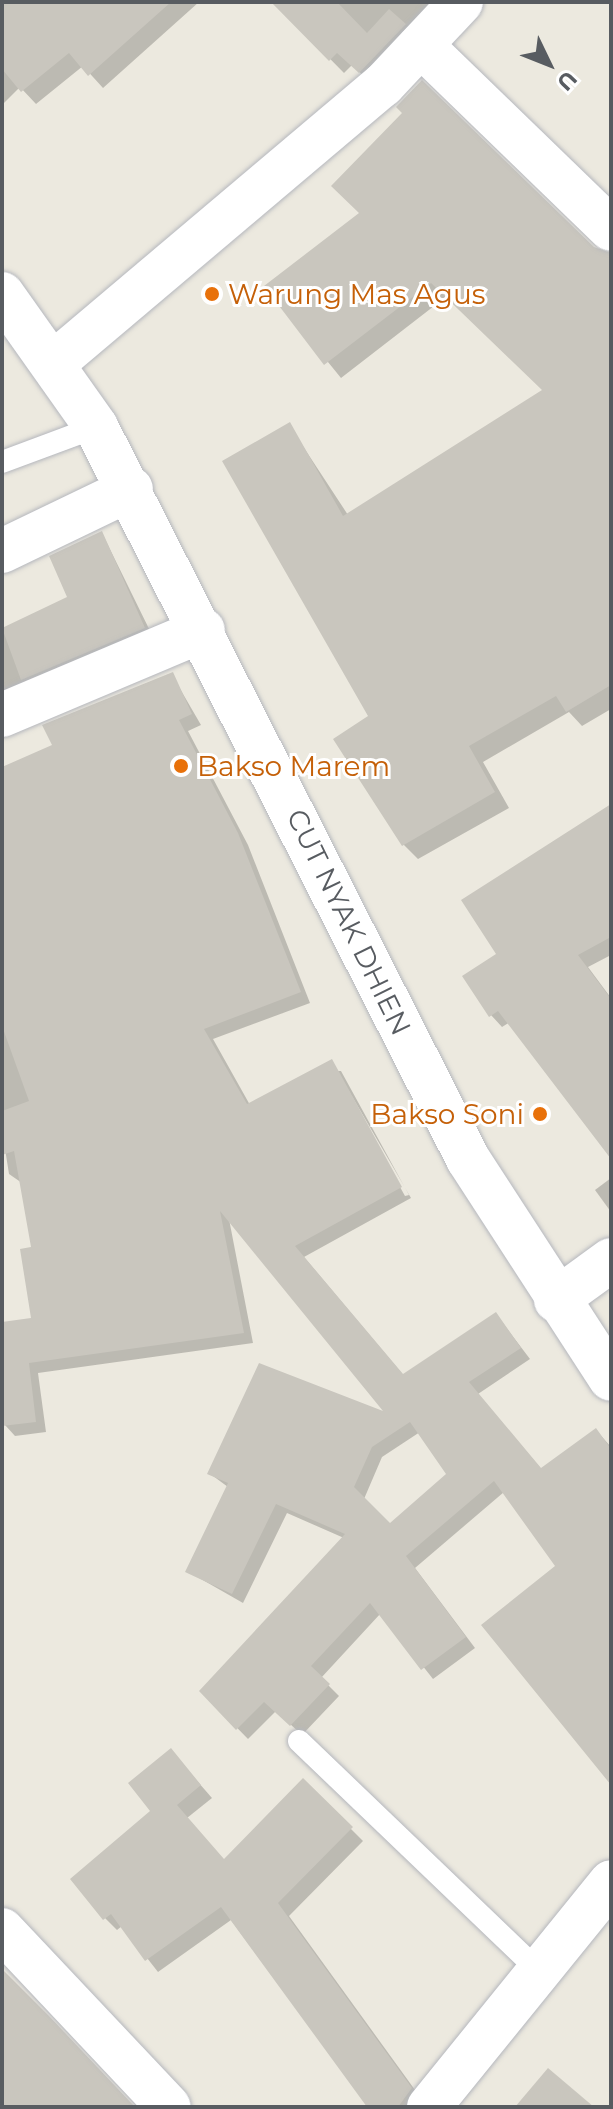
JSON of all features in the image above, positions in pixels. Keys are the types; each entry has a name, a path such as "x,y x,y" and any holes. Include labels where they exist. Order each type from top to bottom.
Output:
{"main road":[{"path":"56,361 421,45 461,2"},
{"path":"421,45 611,229"},
{"name":"CUT NYAK DHIEN","path":"2,294 56,361 131,489 468,1159 556,1300 611,1379"},
{"path":"2,551 131,489"},
{"path":"2,715 203,630"},
{"path":"556,1300 611,1260"},
{"path":"429,2107 611,1882"},
{"path":"2,1930 169,2107"}],"lane":[{"path":"2,462 96,427"},
{"path":"299,1741 540,1972"}],"building":[{"path":"2,2 171,2 88,76 69,53 21,92 2,69"},
{"path":"271,2 337,2 367,33 389,9 406,24 359,73 337,53 329,61"},
{"path":"422,80 594,247 611,253 611,685 566,712 556,696 469,746 495,792 402,846 333,739 368,716 222,461 290,422 343,516 542,390 431,283 324,365 264,286 359,213 331,186 402,113 396,107"},
{"path":"102,531 145,628 21,680 2,628 67,597 49,556"},
{"path":"173,672 192,714 179,720 238,833 301,992 204,1029 247,1104 332,1059 402,1187 295,1246 403,1374 496,1312 521,1348 469,1382 541,1468 596,1428 611,1449 611,1785 481,1625 555,1566 494,1481 406,1556 466,1637 421,1670 370,1603 311,1666 330,1684 290,1726 264,1702 236,1730 199,1691 345,1534 276,1504 232,1594 185,1572 228,1483 207,1474 259,1363 383,1411 220,1211 244,1333 29,1363 36,1422 2,1426 2,1322 31,1318 20,1249 31,1247 14,1151 2,1155 2,1111 29,1101 2,1026 2,767 52,745 42,725","holes":["410,1422 446,1474 390,1523 354,1487 372,1447"]},
{"path":"611,804 611,937 578,955 611,999 611,1159 498,1011 489,1017 462,976 496,954 461,900"},
{"path":"171,1748 201,1785 177,1805 224,1859 303,1778 353,1827 278,1903 412,2088 398,2107 367,2107 221,1907 145,1961 111,1914 103,1920 70,1879 150,1811 128,1783"},
{"path":"2,1969 50,2017 135,2107 2,2107"},
{"path":"548,2068 594,2107 515,2107"}],"place":[{"name":"Warung Mas Agus","path":"212,294"},
{"name":"Bakso Marem","path":"181,766"},
{"name":"Bakso Soni","path":"540,1114"}]}
